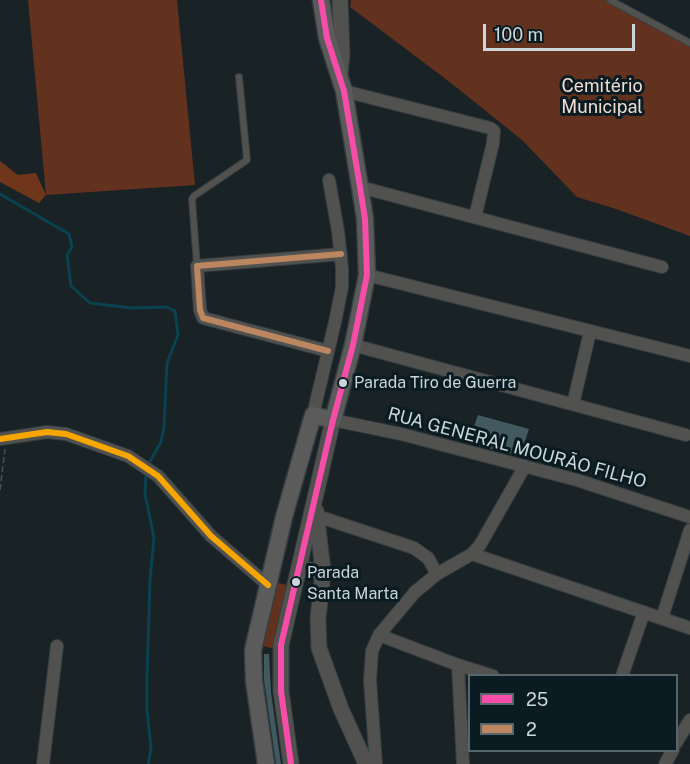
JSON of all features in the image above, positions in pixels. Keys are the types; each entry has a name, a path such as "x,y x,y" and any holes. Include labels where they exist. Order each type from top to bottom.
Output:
{"main road":[{"path":"266,764 252,664 254,650 268,585 313,415 333,420 367,275 365,219 344,91 324,24 321,0"}],"street":[{"path":"340,1 342,54 340,74"},
{"path":"344,91 490,128 494,131 494,143 475,217"},
{"path":"313,415 342,287 341,254 329,180"},
{"path":"360,188 662,267"},
{"path":"328,351 206,320 200,310 197,266 341,254"},
{"path":"367,275 690,356"},
{"path":"573,404 590,332"},
{"path":"352,345 686,435"},
{"path":"291,764 280,670 281,645 333,420"},
{"name":"RUA GENERAL MOURÃO FILHO","path":"333,420 401,434 525,466 608,489 690,517"},
{"path":"3,438 47,432 66,434 117,451 140,462 158,476 211,536 268,585"},
{"path":"376,764 370,681 372,651 379,635 415,592 437,574 472,554 480,545 525,466"},
{"path":"315,500 323,571 318,619 320,648 341,709 366,764"},
{"path":"317,516 414,548 428,558 437,574"},
{"path":"662,618 690,530"},
{"path":"472,554 690,628"},
{"path":"301,562 323,571"},
{"path":"622,674 644,612"},
{"path":"379,635 458,665 490,674"},
{"path":"43,764 57,646"},
{"path":"458,665 463,764"},
{"path":"678,738 690,720"}],"lane":[{"path":"610,0 690,43"},
{"path":"197,266 192,205 194,196 247,159 239,77"}],"path":[{"path":"0,490 3,438"}],"green space":[{"path":"28,0 177,0 195,185 46,195"},
{"name":"Cemitério Municipal","path":"351,0 607,0 690,44 690,236 577,197 522,140 350,7"},
{"path":"275,582 291,586 279,650 263,646 267,610"}],"shaded area":[{"path":"0,161 18,175 36,173 46,195 39,203 0,182"}],"building":[{"path":"478,415 529,429 520,456 468,443"},
{"path":"264,654 269,654 271,692 281,764 276,764 264,680"}],"waterway":[{"path":"0,194 69,234 72,247 67,255 71,286 90,303 132,308 167,307 175,311 178,335 167,363 164,428 161,442 148,465"},
{"path":"146,471 145,494 154,538 150,579 147,677 147,710 151,749 148,764"}],"transit line":[{"name":"25","path":"291,764 281,691 281,645 333,420 353,345 367,275 365,219 344,91 327,38 321,0"},
{"name":"2","path":"328,351 203,318 200,310 197,266 341,254"},
{"path":"0,439 47,432 66,434 128,456 158,476 211,536 268,585"}],"place":[{"name":"Parada Tiro de Guerra","path":"343,383"},
{"name":"Parada Santa Marta","path":"296,582"}]}
